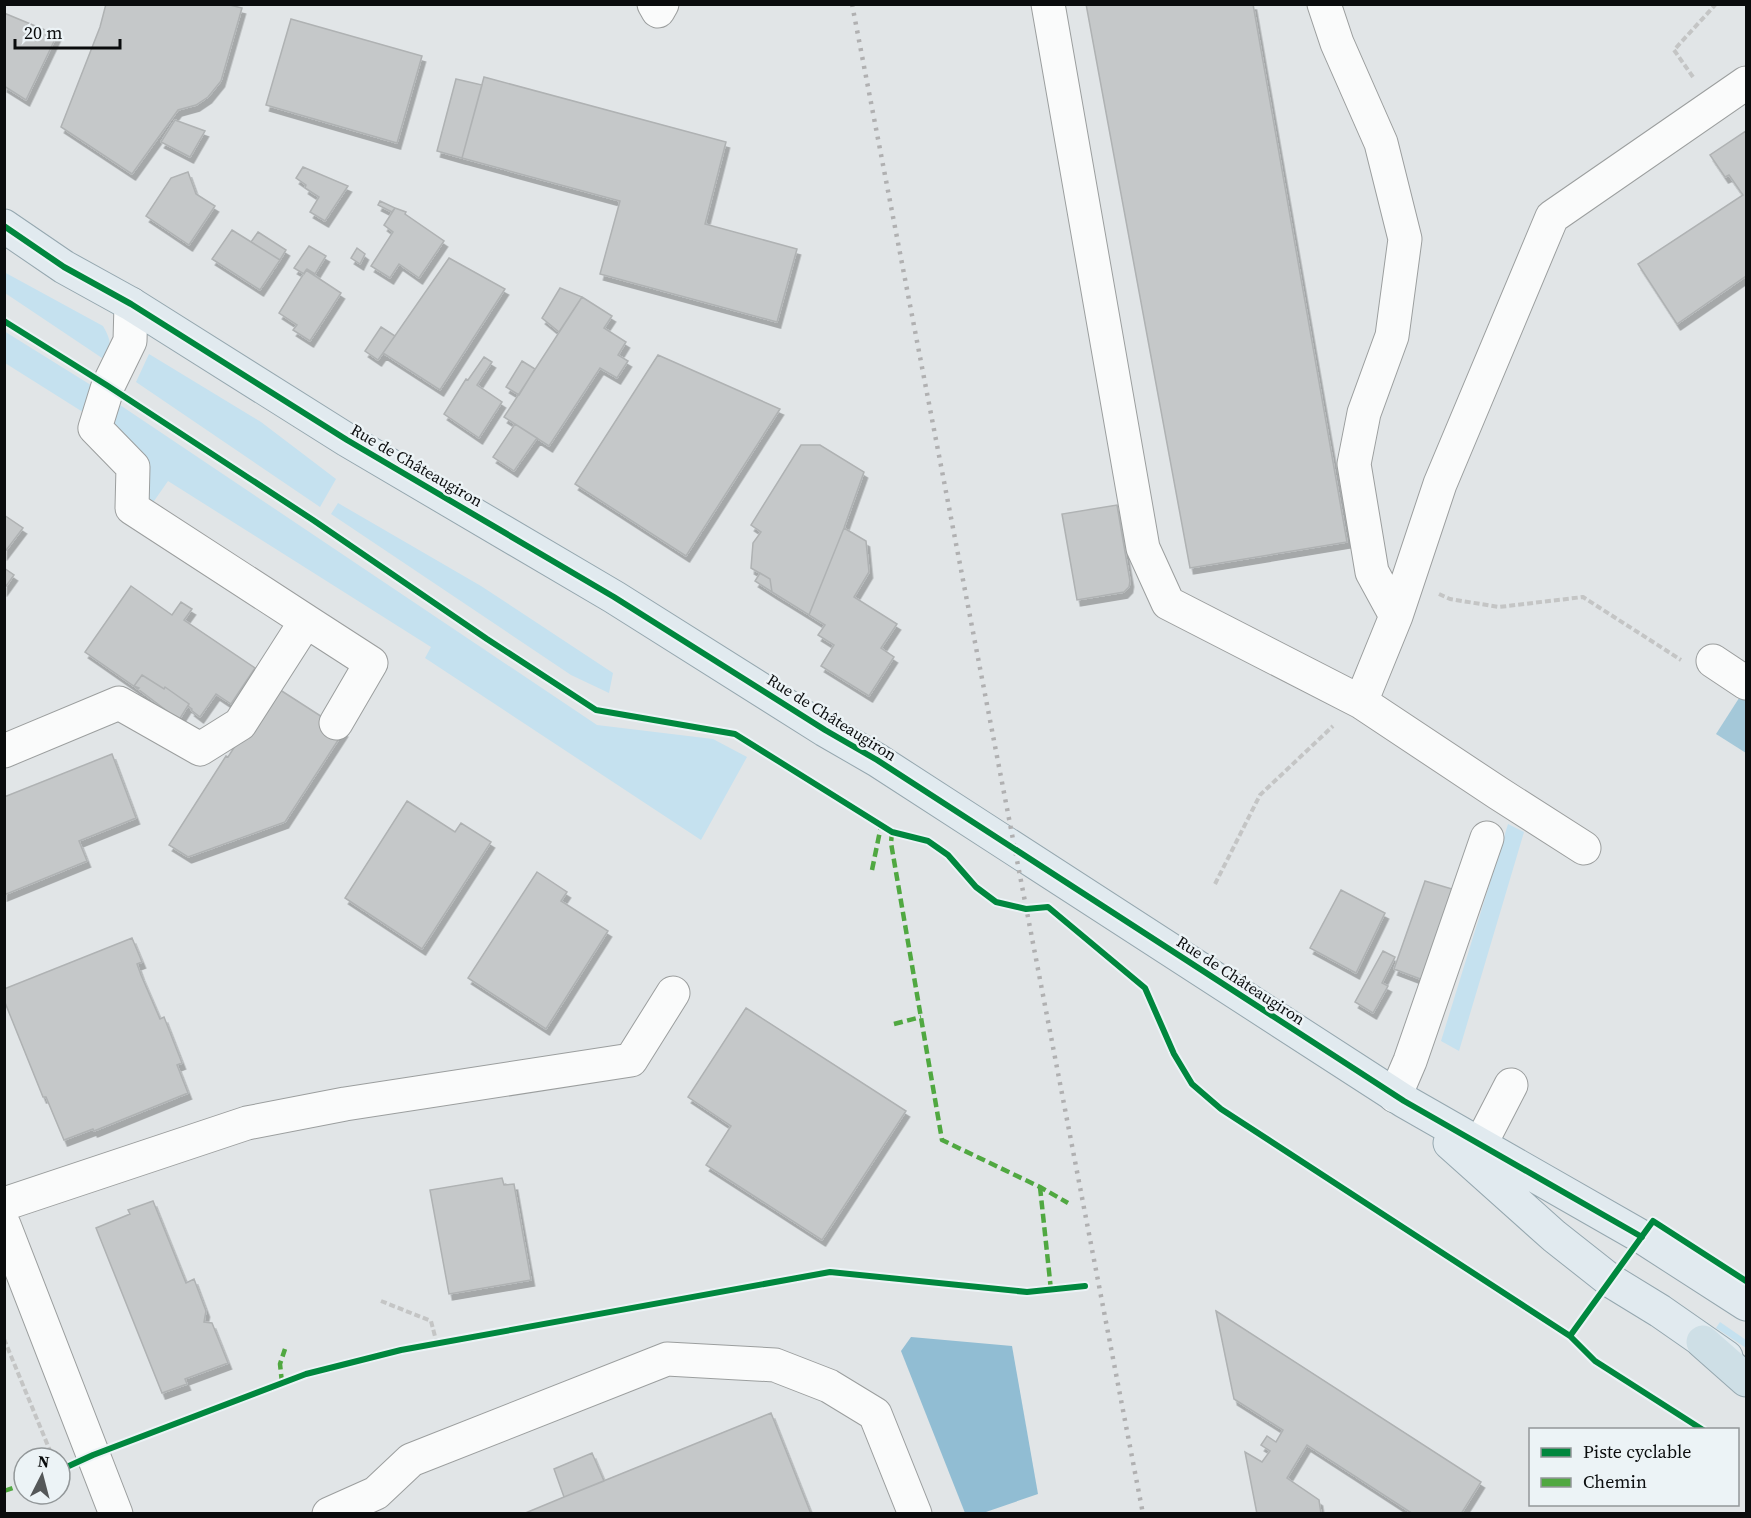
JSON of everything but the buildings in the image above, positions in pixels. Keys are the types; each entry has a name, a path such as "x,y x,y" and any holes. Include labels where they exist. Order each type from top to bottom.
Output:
{"highway":[{"path":"1703,1342 1746,1380"}],"main road":[{"name":"Rue de Châteaugiron","path":"4,226 64,267 131,304 347,440 615,597 825,730 877,760 1400,1099 1642,1237 1746,1304"},
{"name":"Rue de Châteaugiron","path":"1400,1099 1554,1236 1611,1281 1746,1369"}],"street":[{"path":"1048,4 1143,548 1167,603 1361,702 1584,848"},
{"path":"1324,4 1337,43 1381,143 1405,239 1392,336 1364,413 1354,464 1372,572 1396,616"},
{"path":"1361,702 1396,616 1440,484 1552,217 1746,83"},
{"path":"131,304 130,341 108,386 95,428 133,466 132,508 371,663 336,723"},
{"path":"4,751 119,703 200,749 240,724 306,621"},
{"path":"1698,661 1746,683"},
{"path":"1400,1099 1410,1061 1487,838"},
{"path":"4,1204 247,1123 345,1104 632,1060 673,993"},
{"path":"1480,1145 1511,1085"},
{"path":"4,1225 116,1514"},
{"path":"328,1514 376,1493 411,1460 666,1359 775,1365 829,1386 875,1414 915,1514"}],"path":[{"path":"1407,583 1450,598 1499,607 1583,597 1698,661"},
{"path":"1215,884 1260,795 1361,702"},
{"path":"381,1301 431,1321 437,1344"},
{"path":"4,1339 47,1446"}],"shaded area":[{"path":"4,272 103,326 110,343 105,360 5,293"},
{"path":"4,331 94,387 86,414 5,363"},
{"path":"149,354 261,422 336,479 320,507 136,382"},
{"path":"117,403 597,725 713,739 747,757 701,840 425,658 431,647 168,481 152,504 108,433"},
{"path":"338,503 481,586 613,673 609,693 571,675 331,514"},
{"path":"1741,695 1746,699 1746,753 1716,734"},
{"path":"1508,824 1524,832 1459,1051 1441,1041"},
{"path":"1720,1322 1746,1340 1746,1348 1716,1328"},
{"path":"911,1337 1012,1346 1038,1494 983,1513 965,1513 901,1351"}],"railway":[{"path":"852,4 1143,1514"}],"marked path":[{"path":"872,870 881,826"},
{"path":"892,832 891,843 942,1140 1068,1203"},
{"path":"894,1024 921,1017"},
{"path":"1040,1187 1051,1290"},
{"path":"282,1383 280,1364 285,1349"},
{"path":"4,1491 12,1488"}],"cycle path":[{"path":"4,226 64,267 131,304 347,440 614,597 825,730 877,760 1404,1101 1642,1237"},
{"path":"4,321 313,520 487,639 596,710 735,734 892,832 928,841 948,855 976,887 996,902 1026,909 1048,907 1145,988 1174,1054 1192,1084 1221,1109 1570,1336 1595,1361 1700,1428"},
{"path":"1570,1336 1653,1221 1746,1281"},
{"path":"72,1465 306,1374 401,1350 830,1272 1027,1292 1085,1286"}]}
